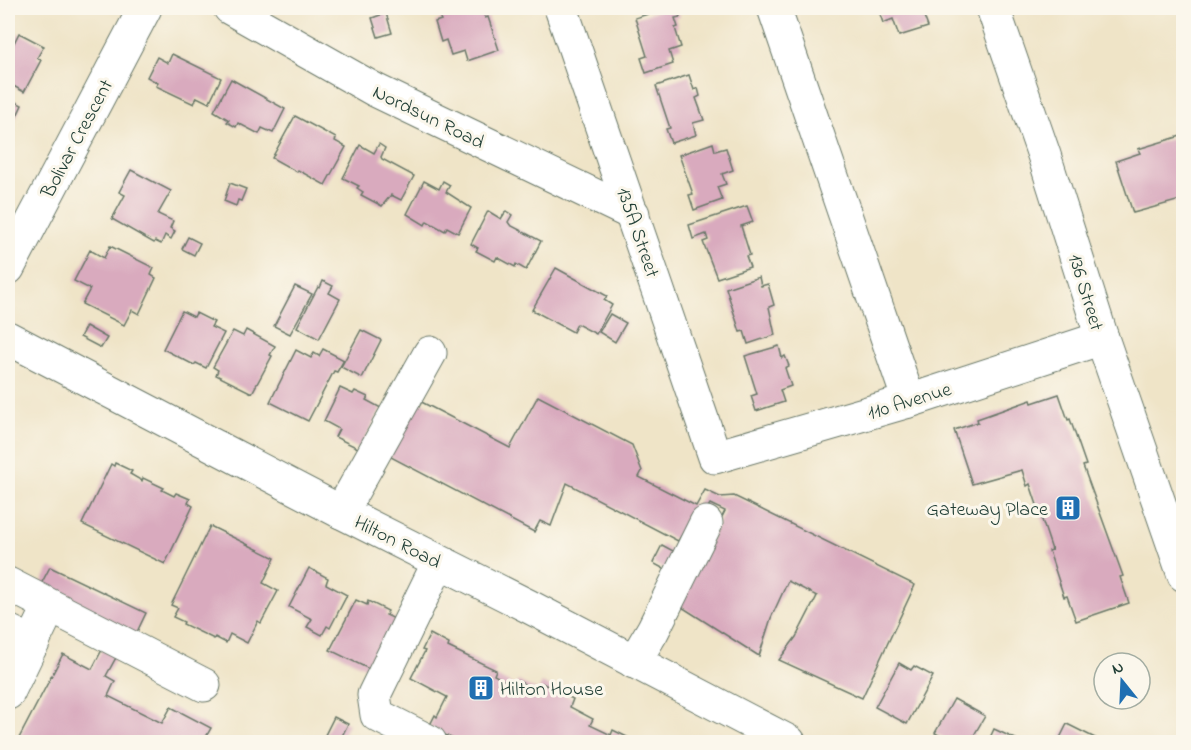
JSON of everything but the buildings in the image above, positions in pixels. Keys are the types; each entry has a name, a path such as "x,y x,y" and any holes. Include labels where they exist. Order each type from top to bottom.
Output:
{"street":[{"name":"Bolivar Crescent","path":"8,268 145,8"},
{"name":"Nordsun Road","path":"230,8 375,90 633,214"},
{"name":"135A Street","path":"561,8 715,457"},
{"path":"774,8 909,401"},
{"name":"136 Street","path":"993,8 1044,155 1102,338 1184,575"},
{"name":"Hilton Road","path":"8,338 789,742"},
{"name":"110 Avenue","path":"715,457 909,401 1102,338"},
{"path":"341,512 430,352"},
{"path":"634,662 653,630 706,523"},
{"path":"430,742 377,715 374,695 439,562"},
{"path":"8,584 204,685"},
{"path":"8,693 20,637 50,606"}],"place":[{"name":"Gateway Place","path":"1068,508"},
{"name":"Hilton House","path":"481,688"}]}
